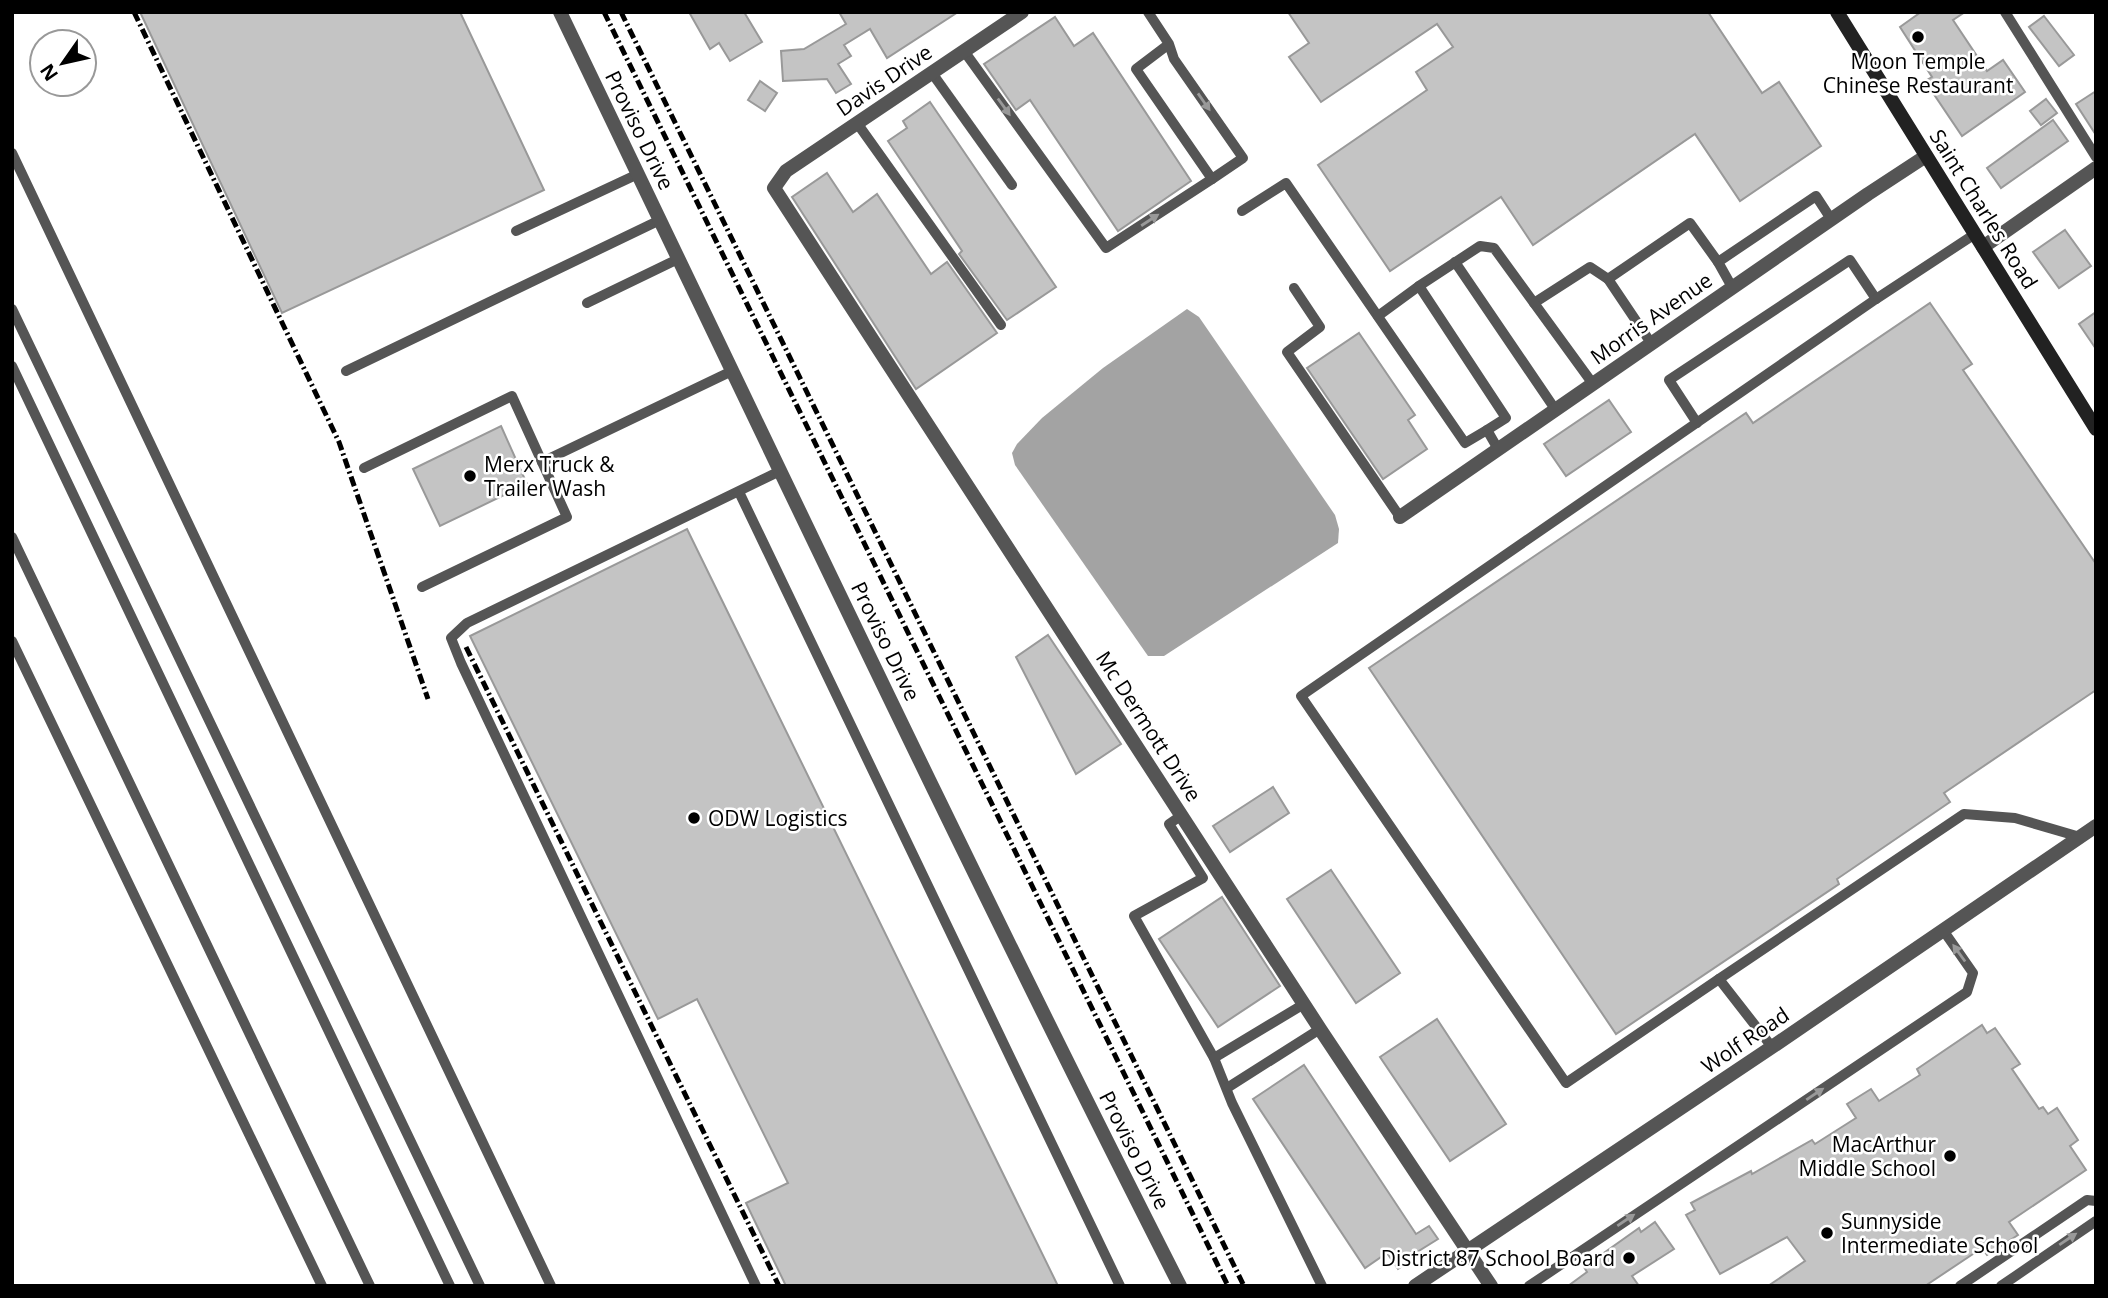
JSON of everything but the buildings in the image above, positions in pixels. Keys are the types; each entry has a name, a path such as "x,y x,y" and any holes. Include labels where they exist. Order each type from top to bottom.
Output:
{"main road":[{"name":"Saint Charles Road","path":"1842,14 1926,156 2096,429"}],"street":[{"name":"Proviso Drive","path":"561,12 780,471 1180,1286"},
{"name":"Davis Drive","path":"774,188 786,172 1022,12"},
{"name":"Morris Avenue","path":"1400,517 1926,156"},
{"path":"1979,241 2096,168"},
{"name":"Mc Dermott Drive","path":"774,188 1320,1029 1491,1286"},
{"name":"Wolf Road","path":"1415,1286 2096,826"}],"lane":[{"path":"964,51 1106,248 1243,159 1174,59 1169,44 1148,12"},
{"path":"2005,12 2096,157"},
{"path":"1169,44 1136,69 1212,179"},
{"path":"932,73 1012,186"},
{"path":"857,123 1001,325"},
{"path":"12,153 551,1286"},
{"path":"516,230 638,174"},
{"path":"1242,211 1286,183 1465,443 1506,418 1419,286"},
{"path":"1718,262 1816,196 1831,219"},
{"path":"346,371 660,220"},
{"path":"1608,279 1690,223 1732,287"},
{"path":"1979,241 1876,299 1301,696 1566,1083 1964,814 2015,818 2080,837"},
{"path":"1378,316 1480,246 1494,248 1593,384"},
{"path":"587,303 678,259"},
{"path":"1697,422 1670,380 1850,260 1876,299"},
{"path":"1455,262 1555,409"},
{"path":"1534,303 1590,267 1608,279 1651,343"},
{"path":"1294,288 1320,327 1287,352 1400,517"},
{"path":"12,309 480,1286"},
{"path":"12,366 450,1286"},
{"path":"542,462 732,371"},
{"path":"364,468 512,396 567,517 422,587"},
{"path":"1486,430 1498,449"},
{"path":"756,1286 473,688 452,638 467,623 780,471"},
{"path":"739,492 1120,1286"},
{"path":"12,537 370,1286"},
{"path":"12,641 322,1286"},
{"path":"1182,815 1169,824 1203,878 1134,916 1214,1058 1322,1286"},
{"path":"1529,1286 1967,992 1973,973 1943,930"},
{"path":"1719,979 1772,1047"},
{"path":"1214,1058 1304,1004"},
{"path":"1227,1088 1320,1029"},
{"path":"1960,1286 2087,1200 2096,1201"},
{"path":"2001,1286 2096,1220"}],"shaded area":[{"path":"1187,309 1199,317 1335,515 1339,529 1338,543 1164,656 1148,656 1015,465 1012,453 1042,418 1103,368"}],"railway":[{"path":"134,12 339,442 428,699"},
{"path":"604,12 1228,1286"},
{"path":"621,12 1244,1286"},
{"path":"466,647 779,1286"}],"place":[{"name":"Moon Temple Chinese Restaurant","path":"1918,37"},
{"name":"Merx Truck & Trailer Wash","path":"470,476"},
{"name":"ODW Logistics","path":"694,818"},
{"name":"MacArthur Middle School","path":"1950,1156"},
{"name":"Sunnyside Intermediate School","path":"1827,1233"},
{"name":"District 87 School Board","path":"1629,1258"}]}
